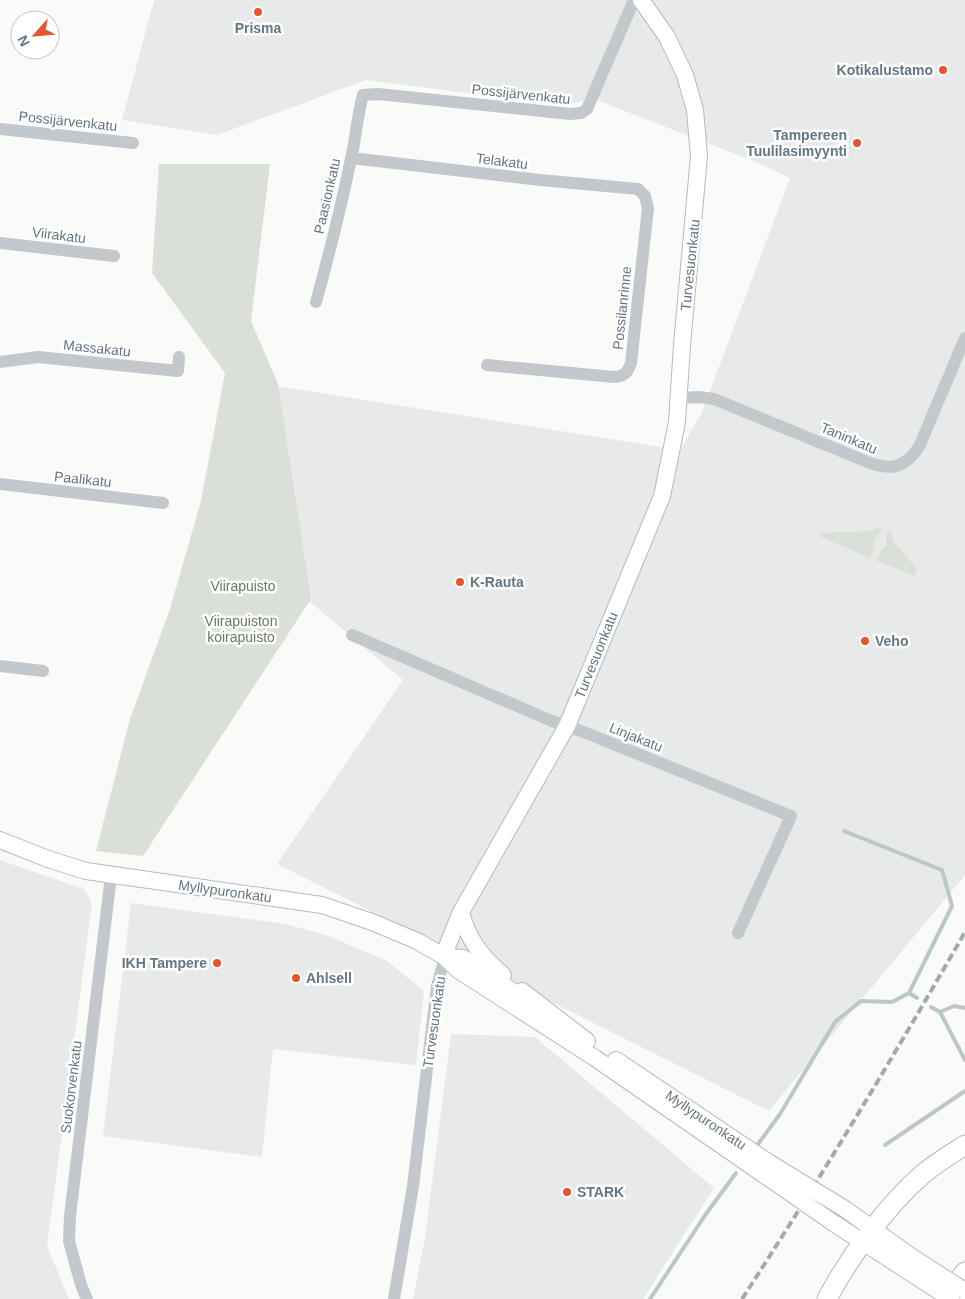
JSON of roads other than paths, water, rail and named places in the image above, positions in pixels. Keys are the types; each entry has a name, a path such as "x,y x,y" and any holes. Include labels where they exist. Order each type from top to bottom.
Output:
{"highway":[{"path":"827,1299 868,1235 905,1191 924,1173 965,1145"},
{"path":"944,1299 965,1272"}],"main road":[{"name":"Turvesuonkatu","path":"445,957 448,944 462,912 567,726 662,496 677,422 699,156 697,126 688,82 672,46 653,15 641,0"},
{"name":"Myllypuronkatu","path":"0,840 68,866 112,876 322,905 372,922 417,941 445,957 458,970 764,1167 845,1209 868,1235 908,1263 951,1299"},
{"path":"462,912 465,925 482,956 514,984 587,1041"},
{"name":"Myllypuronkatu","path":"445,957 463,958 654,1084 764,1167 835,1224 868,1235"},
{"name":"Myllypuronkatu","path":"908,1263 965,1292"}],"street":[{"name":"Possijärvenkatu","path":"363,95 378,94 570,114 581,113 587,109 634,0"},
{"name":"Paasionkatu","path":"316,302 329,256 363,95"},
{"name":"Possijärvenkatu","path":"0,129 133,143"},
{"name":"Telakatu","path":"351,158 540,180 638,188 646,196"},
{"name":"Possilanrinne","path":"487,364 614,377 620,377 625,373 631,363 648,208 646,196"},
{"name":"Viirakatu","path":"0,243 114,256"},
{"name":"Taninkatu","path":"679,398 699,397 714,399 870,463 891,468 908,460 919,447 965,338"},
{"name":"Massakatu","path":"0,362 38,356 178,371 179,357"},
{"name":"Paalikatu","path":"0,484 163,503"},
{"name":"Linjakatu","path":"352,635 552,721 791,816 738,933"},
{"path":"0,666 43,671"},
{"name":"Suokorvenkatu","path":"87,1299 81,1285 69,1241 70,1216 112,876"},
{"name":"Turvesuonkatu","path":"394,1299 412,1186 437,986 445,957"}],"waterway":[{"path":"758,1144 780,1114 835,1022 861,1001 892,1002 909,993 952,906 942,870 844,831"},
{"path":"909,993 917,998"},
{"path":"940,1012 954,1006 965,1008"},
{"path":"931,1007 940,1012 965,1060"},
{"path":"885,1145 965,1091"},
{"path":"650,1299 706,1214 736,1173"}],"railway":[{"path":"742,1299 856,1117 965,932"}],"place":[{"name":"Prisma","path":"258,12"},
{"name":"Kotikalustamo","path":"943,70"},
{"name":"Tampereen Tuulilasimyynti","path":"857,143"},
{"name":"K-Rauta","path":"460,582"},
{"name":"Veho","path":"865,641"},
{"name":"IKH Tampere","path":"217,963"},
{"name":"Ahlsell","path":"296,978"},
{"name":"STARK","path":"567,1192"}],"park label":[{"name":"Viirapuisto","path":"243,586"},
{"name":"Viirapuiston koirapuisto","path":"241,630"}]}
